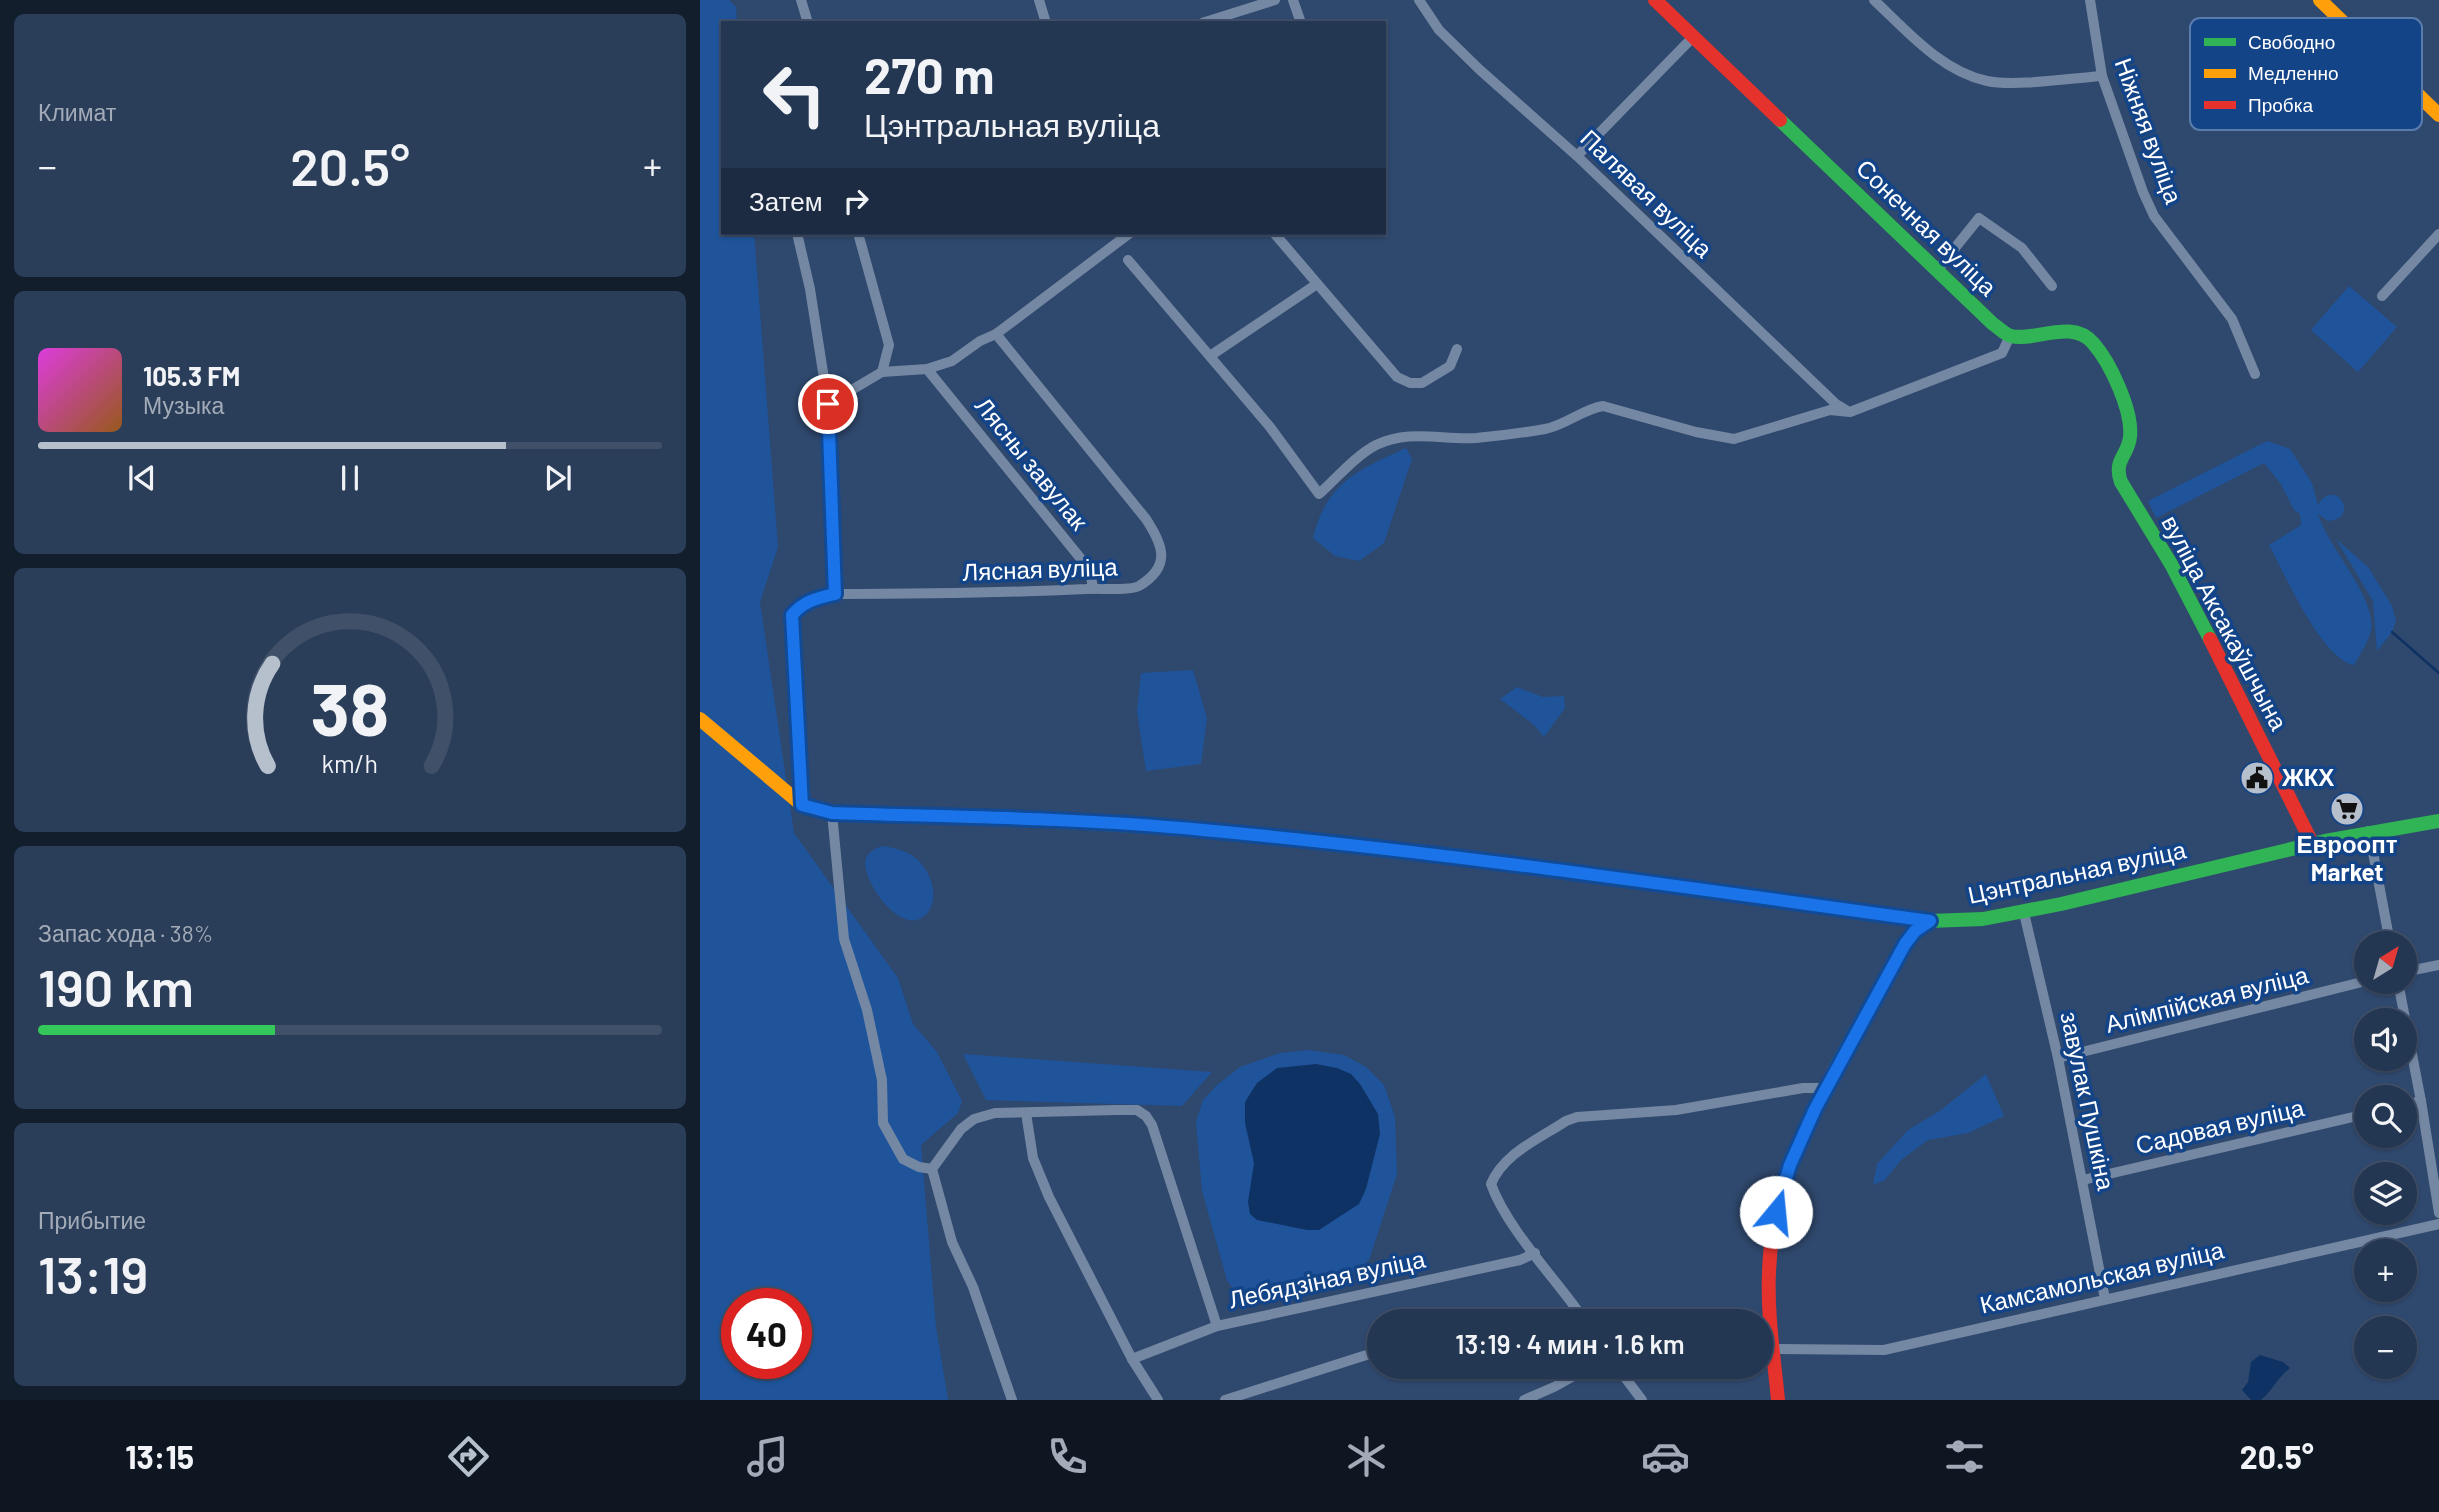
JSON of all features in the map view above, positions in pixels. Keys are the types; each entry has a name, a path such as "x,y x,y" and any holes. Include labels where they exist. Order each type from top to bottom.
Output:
{"street":[{"path":"801,0 807,21"},
{"path":"1039,0 1045,21"},
{"path":"1208,21 1275,0"},
{"path":"1293,0 1300,21"},
{"name":"Палявая вуліца","path":"1419,0 1439,30 1480,70 1577,156 1836,404 1850,412"},
{"name":"Сонечная вуліца","path":"1655,0 1993,324 2010,336"},
{"path":"1874,0 1929,52 1962,73 1989,82 2029,82 2102,76"},
{"name":"Ніжняя вуліца","path":"2090,0 2102,76 2143,192 2154,216 2232,319 2255,374"},
{"path":"2320,0 2339,18"},
{"path":"1577,156 1693,37"},
{"path":"2422,99 2439,115"},
{"path":"1938,269 1979,218 2022,248 2052,286"},
{"path":"2382,296 2439,234"},
{"path":"797,235 810,289 828,404 835,594"},
{"path":"859,235 889,345 882,372"},
{"path":"828,404 882,372 927,369 952,361 980,341 996,334 1127,235"},
{"path":"1276,235 1397,377 1410,383 1422,383 1450,366 1457,349"},
{"path":"1128,260 1270,427 1320,494 1363,454 1377,445 1398,438 1414,434 1474,438 1546,429 1563,424 1592,408 1604,406 1696,432 1734,439 1830,410 1850,412 2002,353 2010,336"},
{"path":"1210,356 1317,284"},
{"name":"вуліца Аксакаўшчына","path":"2010,336 2078,332 2088,337 2096,346 2113,376 2128,414 2130,438 2118,461 2120,480 2170,562 2312,842"},
{"name":"Лясная вуліца","path":"802,805 792,615 801,605 814,598 835,594 977,594 1137,587 1157,570 1162,556 1160,541 1146,519 996,334"},
{"name":"Лясны завулак","path":"927,369 1090,570 1093,589"},
{"path":"700,719 802,805"},
{"name":"Цэнтральная вуліца","path":"802,805 832,813 1082,821 1202,830 1454,856 1930,921 1969,921 2024,913 2312,842 2439,821"},
{"path":"832,813 844,939 867,1010 882,1080 883,1123 903,1159 919,1167 932,1169"},
{"path":"2369,831 2388,931"},
{"name":"завулак Пушкіна","path":"2024,913 2058,1058 2105,1298"},
{"path":"1768,1309 1770,1251 1776,1212 1790,1165 1825,1088 1905,944 1915,931 1930,921"},
{"path":"2417,969 2439,965"},
{"name":"Алімпійская вуліца","path":"2058,1058 2354,984"},
{"path":"2400,994 2439,1213"},
{"path":"1576,1309 1496,1197 1491,1184 1497,1170 1510,1156 1577,1117 1676,1110 1804,1088 1825,1088"},
{"path":"2417,1102 2421,1101"},
{"path":"932,1169 961,1129 974,1119 995,1113 1137,1110 1146,1116 1160,1145 1217,1326"},
{"path":"1026,1113 1033,1158 1049,1197 1132,1359 1158,1400"},
{"name":"Садовая вуліца","path":"2083,1180 2354,1117"},
{"path":"932,1169 952,1242 973,1287 1012,1400"},
{"name":"Камсамольская вуліца","path":"1773,1349 1884,1350 2439,1224"},
{"name":"Лебядзіная вуліца","path":"1132,1359 1217,1326 1520,1260 1535,1253"},
{"path":"1773,1349 1778,1400"},
{"path":"1225,1400 1367,1355"},
{"path":"1524,1400 1568,1379"},
{"path":"1626,1379 1642,1400"}],"shaded area":[{"path":"700,0 729,0 736,7 737,21 721,21 721,235 754,235 778,547 760,602 794,833 898,978 913,1024 937,1052 962,1101 958,1113 921,1145 936,1327 948,1400 700,1400"},
{"path":"2349,286 2397,327 2358,372 2311,330"},
{"path":"2267,441 2290,449 2312,483 2318,505 2325,497 2332,495 2342,501 2343,514 2338,519 2328,521 2318,514 2360,589 2371,618 2370,635 2354,665 2329,648 2317,632 2269,545 2301,525 2300,514 2294,510 2281,484 2264,463 2156,518 2148,501"},
{"path":"1406,448 1412,459 1384,543 1359,561 1335,556 1313,538 1326,504 1335,491 1359,472"},
{"path":"2336,539 2368,567 2392,606 2396,621 2392,632 2377,651 2373,601"},
{"path":"1193,670 1207,718 1201,764 1146,771 1137,712 1141,673"},
{"path":"1517,687 1543,697 1564,696 1565,708 1544,737 1533,724 1500,699"},
{"path":"883,846 910,854 925,868 933,894 929,911 923,917 913,920 903,918 882,901 874,889 865,866 866,858 873,850"},
{"path":"1308,1050 1344,1055 1366,1067 1384,1085 1395,1117 1397,1174 1369,1260 1357,1271 1292,1300 1255,1300 1237,1295 1227,1280 1202,1191 1196,1122 1203,1100 1240,1067 1280,1053"},
{"path":"963,1054 1212,1072 1182,1106 986,1100"},
{"path":"1316,1064 1351,1074 1378,1114 1380,1134 1366,1189 1359,1204 1319,1230 1257,1220 1250,1214 1248,1202 1254,1163 1245,1123 1245,1102 1257,1083 1277,1068"},
{"path":"1986,1074 2004,1116 1968,1133 1928,1140 1901,1160 1885,1180 1873,1185 1877,1164 1908,1130 1941,1110"},
{"path":"2260,1355 2283,1362 2290,1368 2261,1400 2251,1400 2242,1390 2248,1382 2251,1362"}],"waterway":[{"path":"2392,632 2439,673"}],"traffic: fast":[{"path":"1780,120 2004,333 2020,337 2075,332 2084,336 2100,351 2124,401 2130,426 2129,443 2119,468 2121,482 2171,564 2210,639"},
{"path":"1004,818 1203,830 1553,869"},
{"path":"1787,901 1930,921 1983,919 2061,904 2325,841 2439,821"},
{"path":"1834,1070 1905,944 1915,931 1930,921"}],"traffic: slow":[{"path":"2320,0 2339,18"},
{"path":"2422,99 2439,115"},
{"path":"700,719 802,805 832,813 1004,818"},
{"path":"1553,869 1787,901"}],"traffic: jam":[{"path":"1655,0 1780,120"},
{"path":"2210,639 2312,843"},
{"path":"1778,1400 1769,1288 1775,1219 1799,1142 1834,1070"}],"place":[{"name":"ЖКХ","path":"2257,778"},
{"name":"Евроопт Market","path":"2347,809"}],"route":[{"path":"828,404 835,594 814,598 801,605 792,615 802,805 832,813 1082,821 1202,830 1454,856 1930,921 1915,931 1905,944 1835,1070 1790,1165 1776,1212"}]}
